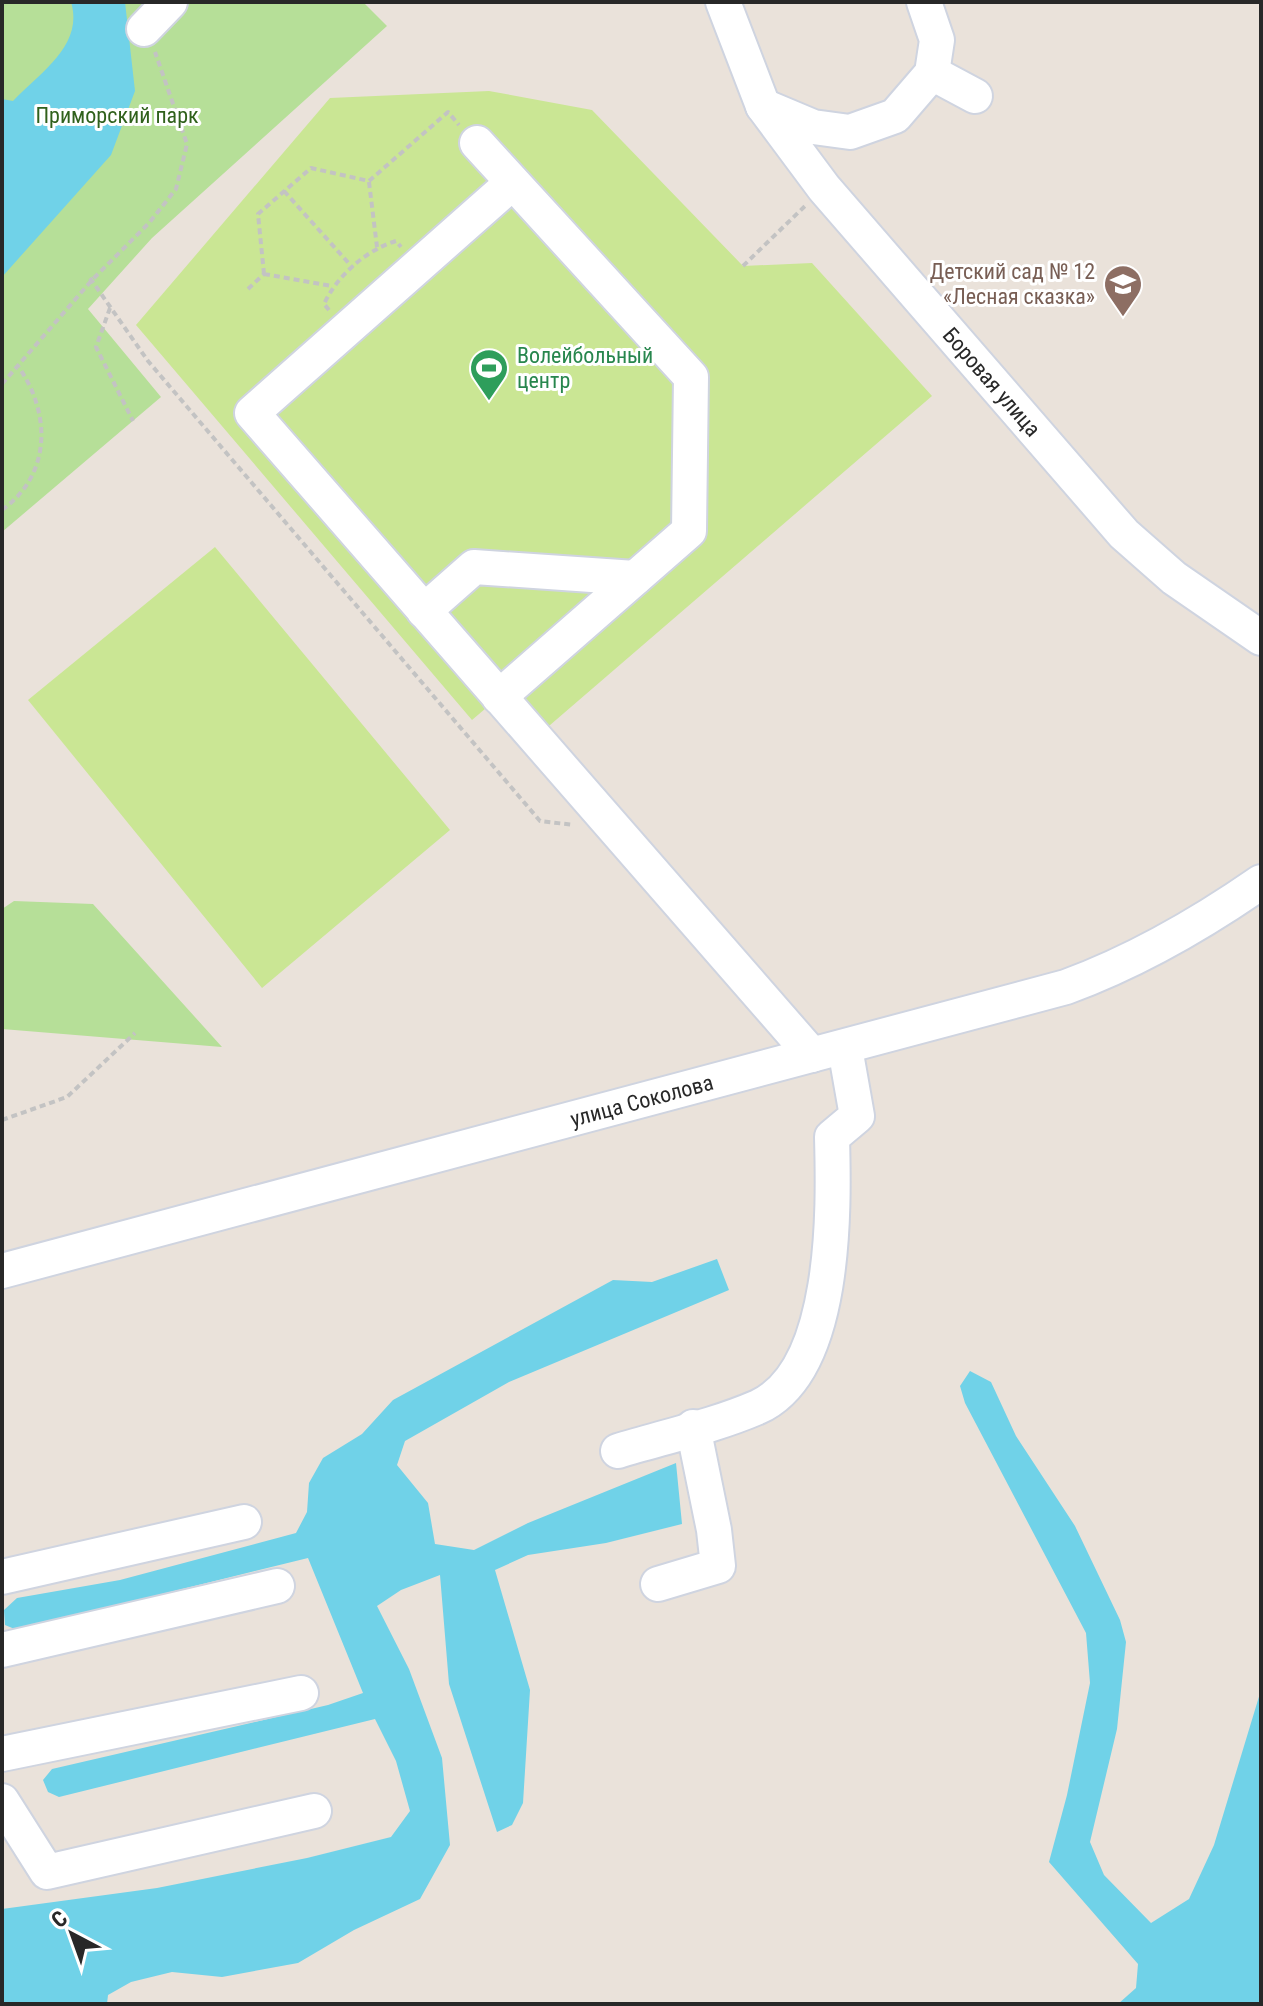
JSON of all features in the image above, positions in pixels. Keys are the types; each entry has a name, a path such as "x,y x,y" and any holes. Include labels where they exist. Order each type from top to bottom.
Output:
{"street":[{"name":"Боровая улица","path":"723,2 763,106 824,188 1124,534 1174,578 1261,638"},
{"path":"763,106 813,127 850,132 895,116 932,73 937,40 924,2"},
{"path":"932,73 975,96"},
{"path":"477,143 691,377 689,531 499,697"},
{"path":"512,183 252,413 812,1055"},
{"path":"424,611 474,567 635,578"},
{"name":"улица Соколова","path":"2,1271 1066,987 1118,968 1203,923 1261,882"},
{"path":"618,1451 760,1406 792,1378 818,1325 828,1258 832,1137 857,1116 845,1048"},
{"path":"658,1584 718,1566 714,1530 693,1427"},
{"path":"2,1577 244,1522"},
{"path":"2,1650 277,1586"},
{"path":"2,1754 301,1693"},
{"path":"2,1801 47,1872 314,1811"}],"path":[{"path":"2,384 91,279 149,223 176,189 187,144 153,19"},
{"path":"369,181 448,112 477,143"},
{"path":"264,274 258,214 311,168 369,181"},
{"path":"369,181 377,247"},
{"path":"284,191 353,268"},
{"path":"743,266 781,230"},
{"path":"324,304 332,286 377,247 396,241"},
{"path":"264,274 332,286"},
{"path":"248,289 264,274"},
{"path":"91,279 158,373 540,821 616,830"},
{"path":"110,308 96,347 133,421"},
{"path":"2,510 27,485 38,465 43,441 41,408 18,366"},
{"path":"2,1120 67,1097 135,1033"}],"green space":[{"name":"Приморский парк","path":"2,2 363,2 387,26 152,238 88,309 161,397 2,532"},
{"path":"489,91 592,110 743,266 812,263 932,396 535,738 499,697 472,720 136,325 330,98"},
{"path":"215,547 450,830 262,988 28,700"},
{"path":"14,901 93,904 222,1047 2,1029 2,909"}],"water":[{"path":"71,2 125,2 135,91 111,155 2,277 2,99 13,101 66,45 73,17"},
{"path":"717,1259 729,1290 509,1382 405,1441 397,1465 428,1503 435,1544 474,1550 528,1523 676,1463 682,1524 606,1543 528,1555 495,1570 530,1690 523,1803 512,1825 497,1832 449,1684 440,1575 401,1590 377,1606 409,1669 442,1758 450,1845 420,1899 354,1930 298,1963 222,1977 172,1972 131,1982 108,1995 107,2004 2,2004 2,1909 157,1888 307,1858 391,1837 410,1811 396,1761 375,1719 59,1797 48,1792 43,1780 52,1769 328,1705 363,1693 308,1558 17,1630 5,1625 4,1610 17,1598 120,1580 296,1533 307,1512 309,1483 323,1458 362,1434 393,1400 613,1280 652,1282"},
{"path":"970,1371 991,1382 1016,1436 1075,1526 1120,1620 1126,1642 1117,1729 1090,1842 1104,1875 1151,1923 1189,1899 1214,1845 1261,1690 1261,2004 1118,2004 1136,1988 1138,1964 1049,1862 1067,1795 1090,1683 1086,1633 965,1403 960,1386"}],"place":[{"name":"Детский сад № 12 «Лесная сказка»","path":"1123,318"},
{"name":"Волейбольный центр","path":"489,402"}]}
